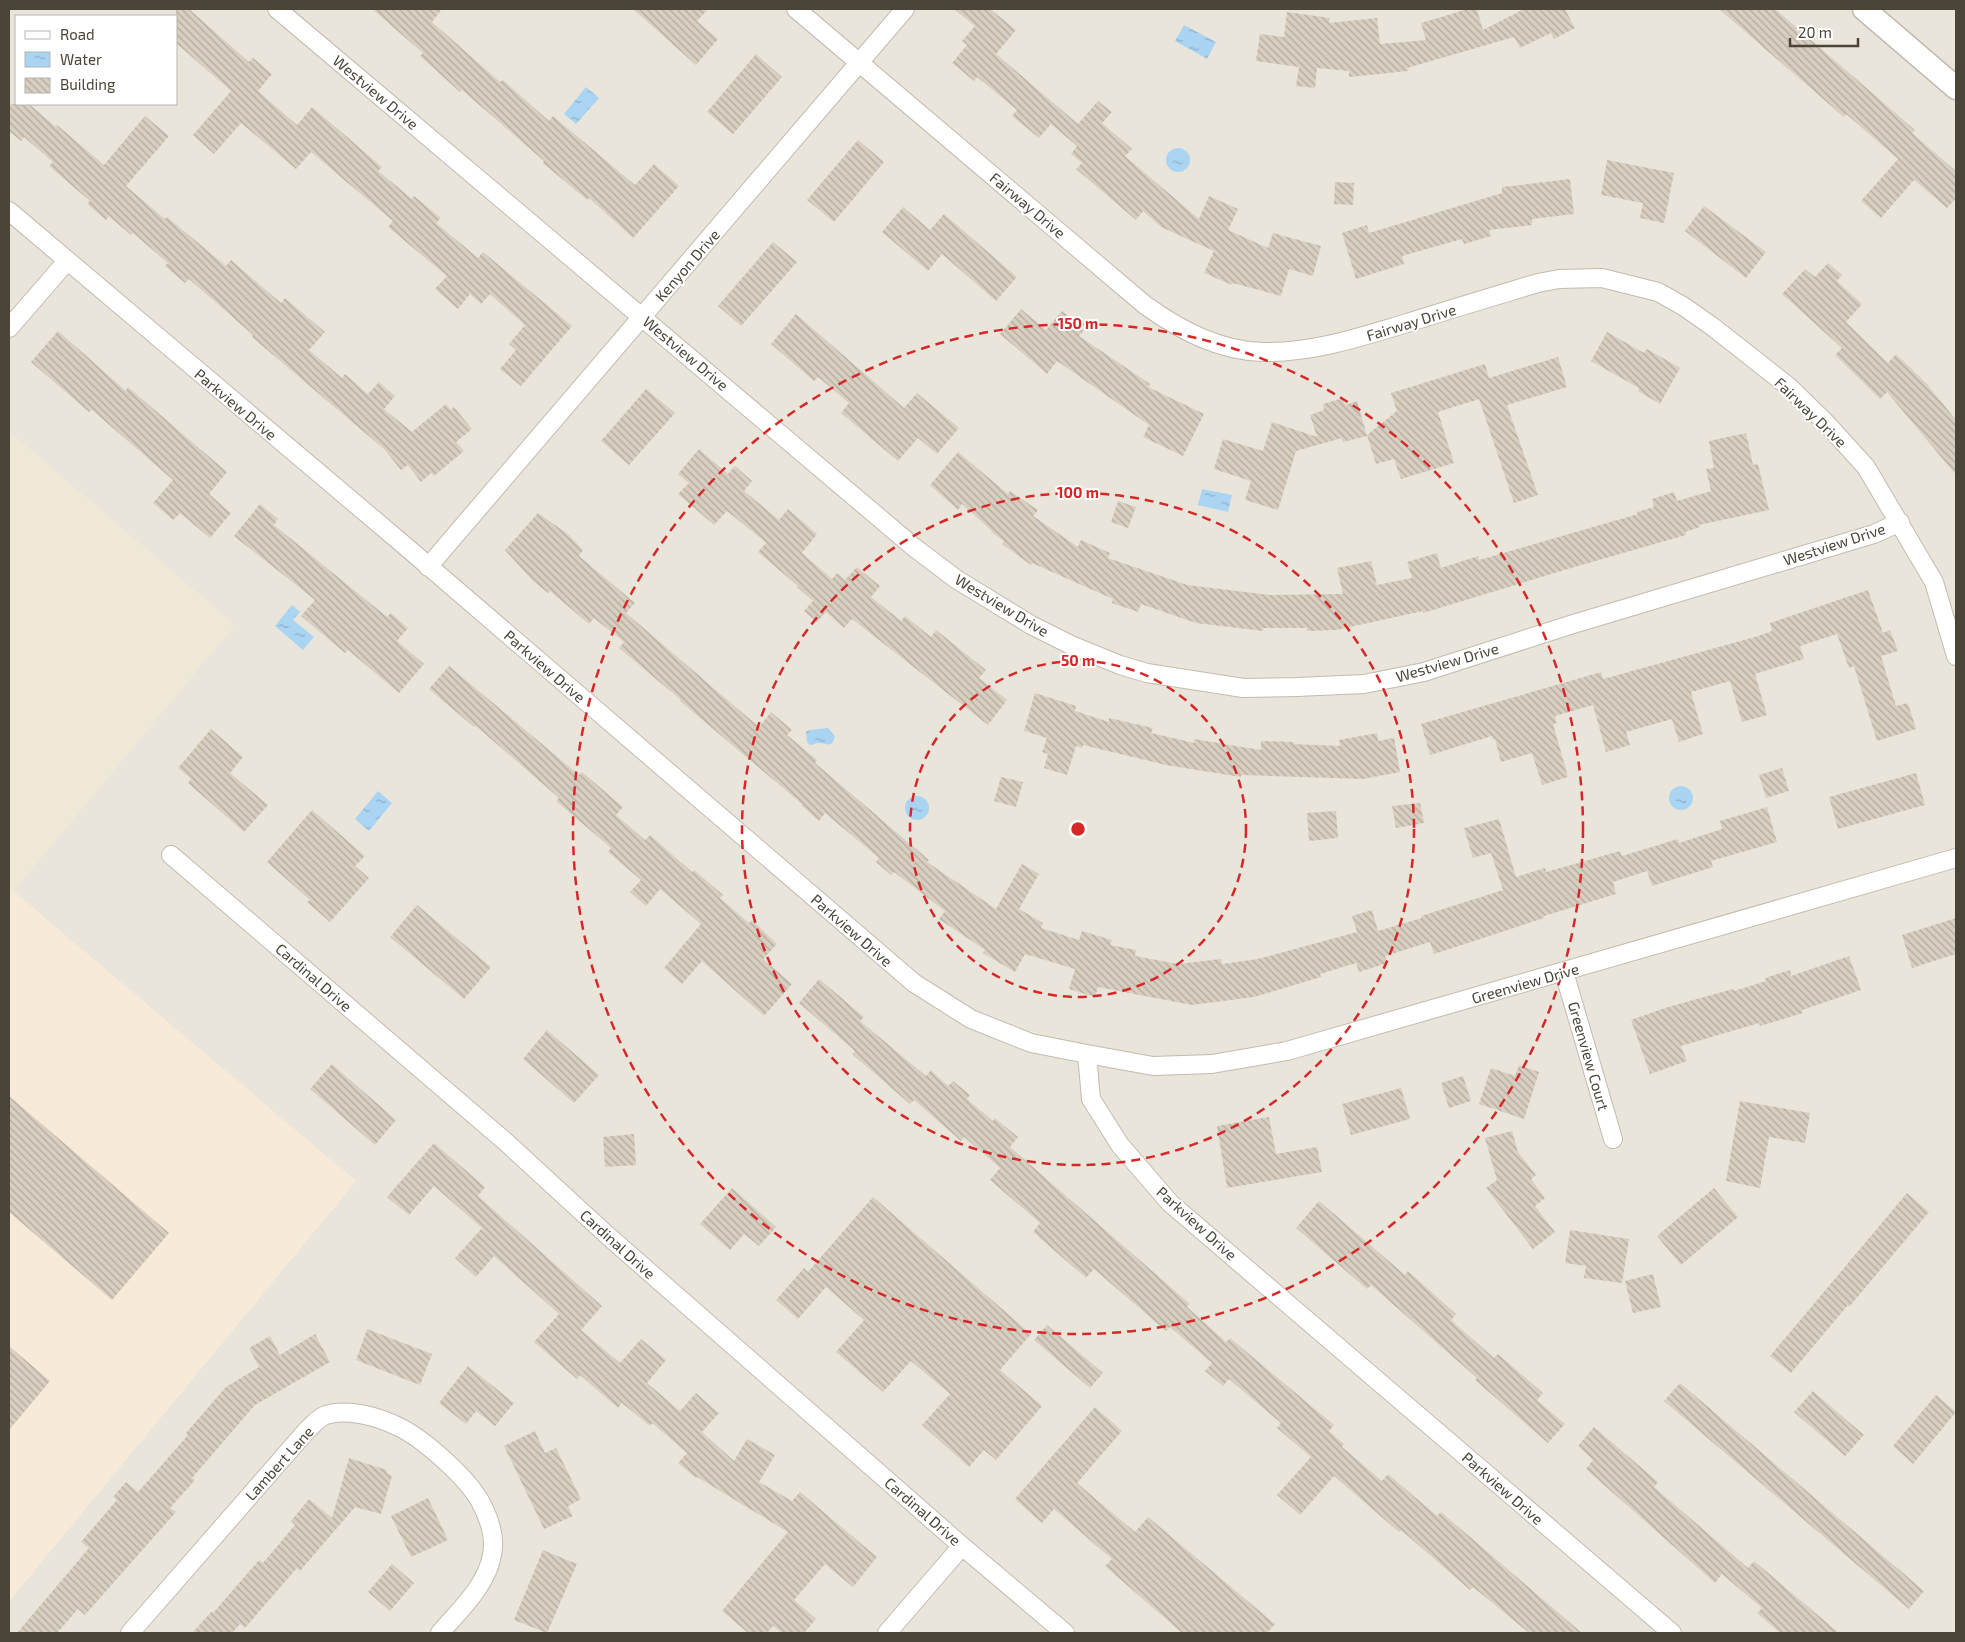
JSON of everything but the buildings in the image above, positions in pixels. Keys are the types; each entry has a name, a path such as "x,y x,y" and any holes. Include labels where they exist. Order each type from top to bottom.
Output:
{"street":[{"name":"Westview Drive","path":"277,9 908,542 956,579 1031,625 1071,646 1147,673 1243,688 1297,688 1364,684 1424,672 1561,627 1874,534 1900,522"},
{"name":"Fairway Drive","path":"796,9 1145,305 1172,324 1199,338 1224,346 1262,352 1303,349 1342,343 1538,283 1578,278 1602,278 1620,281 1658,292 1683,306 1713,327 1788,386 1826,423 1866,467 1934,582 1956,656"},
{"name":"Kenyon Drive","path":"428,566 905,9"},
{"path":"1864,9 1956,88"},
{"name":"Parkview Drive","path":"9,211 428,566 914,983 971,1019 1031,1044 1087,1054 1090,1099 1120,1145 1170,1203 1672,1633"},
{"path":"9,328 67,261"},
{"name":"Cardinal Drive","path":"171,854 508,1143 608,1235 962,1546 1065,1633"},
{"name":"Greenview Drive","path":"1087,1054 1153,1066 1212,1064 1287,1051 1956,858"},
{"name":"Greenview Court","path":"1564,972 1613,1139"},
{"name":"Lambert Lane","path":"130,1633 308,1429 325,1416 345,1413 365,1415 400,1427 429,1448 458,1473 479,1499 489,1520 493,1540 488,1573 440,1633"},
{"path":"887,1633 962,1546"}],"shaded area":[{"path":"9,9 1956,9 1956,1633 9,1633 9,1601 355,1182 13,891 234,625 9,432"},
{"path":"9,432 234,625 9,896"},
{"path":"13,891 356,1181 9,1601 9,896"}],"water":[{"path":"1184,25 1216,42 1207,59 1175,41"},
{"path":"586,87 599,98 576,124 564,114"},
{"path":"1178,148 1187,151 1190,160 1187,169 1178,172 1169,169 1166,160 1169,151"},
{"path":"1202,489 1232,495 1228,512 1198,505"},
{"path":"292,605 300,612 293,620 314,637 303,650 275,626"},
{"path":"828,728 835,736 832,743 810,745 807,742 806,732 809,730"},
{"path":"1681,786 1690,789 1693,798 1690,807 1681,810 1672,807 1669,798 1672,789"},
{"path":"378,791 392,803 369,831 355,819"},
{"path":"917,796 926,799 929,808 926,817 917,820 908,817 905,808 908,799"}]}
